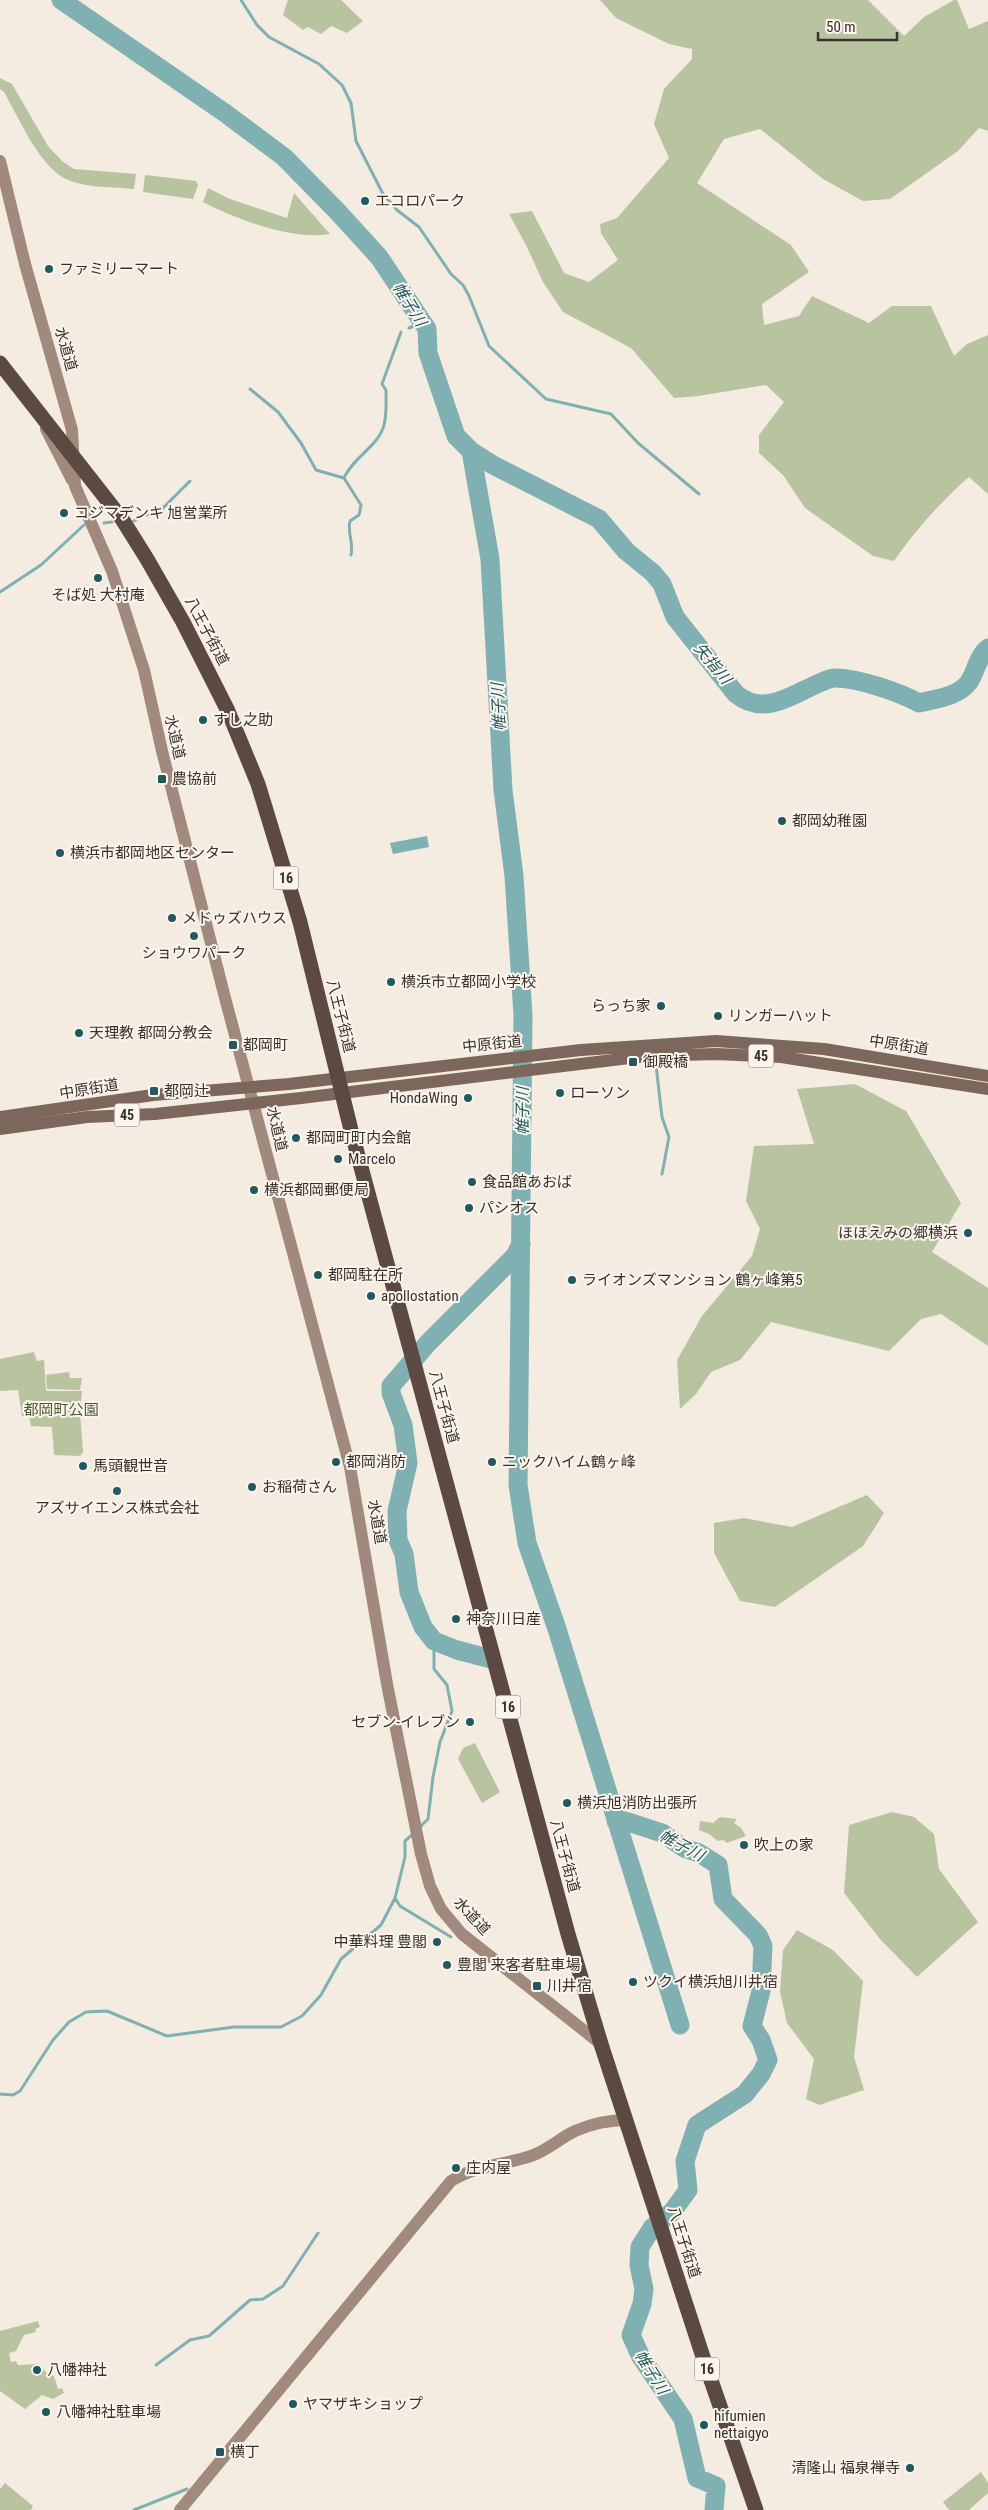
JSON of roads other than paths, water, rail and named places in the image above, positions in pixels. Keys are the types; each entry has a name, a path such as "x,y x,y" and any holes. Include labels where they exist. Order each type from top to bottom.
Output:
{"highway":[{"name":"八王子街道","path":"0,363 122,519 147,559 183,622 228,711 258,784 297,914 340,1085 568,1934 601,2044 704,2360 756,2510"}],"main road":[{"name":"中原街道","path":"0,1129 87,1117 155,1114 254,1103 340,1085 511,1057 677,1044 748,1042 824,1048 988,1076"},
{"name":"中原街道","path":"0,1117 84,1107 153,1095 250,1088 340,1085 512,1072 646,1056 718,1054 781,1057 988,1089"}],"street":[{"name":"水道道","path":"0,161 25,264 72,430 72,455 76,486 112,571 144,670 162,751 350,1467 387,1684 420,1854 430,1886 441,1909 462,1934 601,2044"},
{"path":"34,405 76,486"},
{"path":"180,2510 451,2180 462,2174 487,2166 536,2154 574,2132 612,2120 627,2120"}],"water":[{"path":"427,836 429,847 393,854 390,843"}],"waterway":[{"name":"矢指川","path":"61,0 225,113 284,157 337,211 379,257 427,329 428,353 456,436 471,451 493,465 599,519 626,551 653,573 662,584 675,617 736,694 756,704 766,704 786,699 823,681 835,678 855,680 878,686 919,703 946,697 959,691 969,682 982,655 988,648"},
{"path":"241,0 257,25 269,37 319,64 342,85 351,103 356,141 383,194 397,210 419,227 451,274 463,285 489,346 546,399 611,414 638,443 699,494"},
{"path":"409,328 423,322"},
{"path":"351,555 350,521 359,515 361,505 344,478 353,464 377,439 384,425 386,390 382,384 401,332"},
{"path":"250,389 278,412 301,443 316,470 344,478"},
{"path":"471,451 490,559 503,790 514,876 523,1015 518,1485 527,1543 557,1629 680,2025"},
{"path":"134,521 142,516 159,512 190,481"},
{"path":"104,523 112,522"},
{"path":"0,592 41,565 84,525"},
{"path":"656,1065 662,1117 669,1137 662,1174"},
{"path":"491,1659 457,1650 434,1641 423,1627 409,1592 404,1554 398,1540 397,1511 408,1463 403,1425 391,1393 391,1386 428,1343 515,1256 521,1244"},
{"path":"419,1828 428,1819 433,1777 440,1742 452,1711 447,1685 434,1669 434,1641"},
{"name":"帷子川","path":"616,1821 625,1821 662,1833 684,1848 699,1853 718,1865 723,1899 758,1935 763,1946 761,1991 752,2026 761,2040 768,2060 761,2074 745,2094 697,2125 685,2161 688,2190 672,2212 652,2228 640,2247 639,2265 644,2289 642,2304 631,2335 641,2357 683,2419 697,2478 716,2486 714,2510"},
{"path":"413,1834 405,1841 405,1857 395,1898 400,1906 451,1937"},
{"path":"0,2094 13,2095 20,2091 53,2040 69,2022 86,2012 107,2011 167,2036 234,2027 281,2027 302,2016 321,1995 341,1959 381,1925 395,1898"},
{"path":"156,2365 190,2340 209,2336 250,2300 263,2299 283,2286 318,2233"},
{"path":"134,2510 187,2489"}],"place":[{"name":"エコロパーク","path":"365,201"},
{"name":"ファミリーマート","path":"49,269"},
{"name":"コジマデンキ 旭営業所","path":"64,513"},
{"name":"そば処 大村庵","path":"98,578"},
{"name":"すし之助","path":"203,720"},
{"name":"農協前","path":"162,779"},
{"name":"都岡幼稚園","path":"782,821"},
{"name":"横浜市都岡地区センター","path":"60,853"},
{"name":"メドゥズハウス","path":"172,918"},
{"name":"ショウワパーク","path":"194,936"},
{"name":"横浜市立都岡小学校","path":"391,982"},
{"name":"らっち家","path":"661,1006"},
{"name":"リンガーハット","path":"718,1016"},
{"name":"天理教 都岡分教会","path":"79,1033"},
{"name":"都岡町","path":"233,1045"},
{"name":"御殿橋","path":"633,1062"},
{"name":"都岡辻","path":"154,1091"},
{"name":"ローソン","path":"560,1093"},
{"name":"HondaWing","path":"468,1098"},
{"name":"都岡町町内会館","path":"296,1138"},
{"name":"Marcelo","path":"338,1159"},
{"name":"食品館あおば","path":"472,1182"},
{"name":"横浜都岡郵便局","path":"254,1190"},
{"name":"パシオス","path":"469,1208"},
{"name":"ほほえみの郷横浜","path":"968,1233"},
{"name":"都岡駐在所","path":"318,1275"},
{"name":"ライオンズマンション 鶴ヶ峰第5","path":"572,1280"},
{"name":"apollostation","path":"371,1296"},
{"name":"都岡消防","path":"336,1462"},
{"name":"ニックハイム鶴ヶ峰","path":"492,1462"},
{"name":"馬頭観世音","path":"83,1466"},
{"name":"お稲荷さん","path":"252,1487"},
{"name":"アズサイエンス株式会社","path":"117,1491"},
{"name":"神奈川日産","path":"456,1619"},
{"name":"セブン-イレブン","path":"470,1722"},
{"name":"横浜旭消防出張所","path":"567,1803"},
{"name":"吹上の家","path":"744,1845"},
{"name":"中華料理 豊閣","path":"437,1942"},
{"name":"豊閣 来客者駐車場","path":"447,1965"},
{"name":"ツクイ横浜旭川井宿","path":"633,1982"},
{"name":"川井宿","path":"537,1986"},
{"name":"庄内屋","path":"456,2168"},
{"name":"八幡神社","path":"37,2370"},
{"name":"ヤマザキショップ","path":"293,2404"},
{"name":"八幡神社駐車場","path":"46,2412"},
{"name":"hifumien nettaigyo","path":"704,2425"},
{"name":"横丁","path":"220,2452"},
{"name":"清隆山 福泉禅寺","path":"910,2468"}],"park label":[{"name":"都岡町公園","path":"61,1410"}]}
